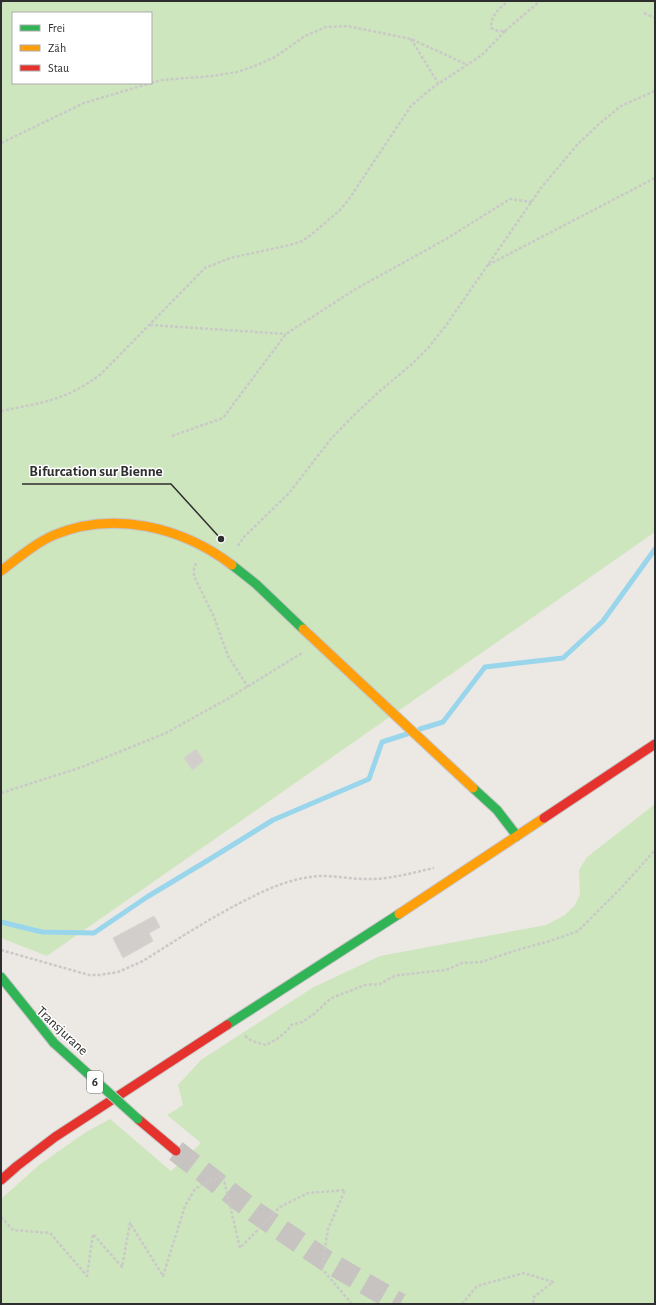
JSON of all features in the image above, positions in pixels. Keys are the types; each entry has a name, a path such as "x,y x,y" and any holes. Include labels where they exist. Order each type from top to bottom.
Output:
{"main road":[{"path":"1,571 13,559 47,538 74,529 99,524 120,523 150,526 175,533 208,549 241,571 497,810 517,836"},
{"path":"1,1180 54,1137 517,836 655,744"},
{"path":"1,976 54,1043"},
{"name":"Transjurane","path":"6,998 97,1083 176,1151"}],"path":[{"path":"1,3 5,1"},
{"path":"505,32 491,28 491,21 495,14 508,1"},
{"path":"1,411 55,400 80,388 101,374 205,268 230,258 290,245 302,241 311,235 340,210 349,199 411,106 438,83 482,55 540,1"},
{"path":"644,13 655,18"},
{"path":"152,83 162,80 212,76 237,72 275,57 305,36 326,26 347,26 410,39 468,65"},
{"path":"410,39 438,83"},
{"path":"1,143 84,103 148,84"},
{"path":"227,561 243,538 290,492 330,440 375,395 412,364 429,346 447,324 542,188 577,144 621,106 655,91"},
{"path":"488,266 655,178"},
{"path":"172,436 223,418 286,334 354,290 446,239 510,199 532,202"},
{"path":"149,325 286,334"},
{"path":"208,549 195,564 194,576 214,617 228,656 248,687"},
{"path":"1,793 82,767 166,733 183,725 248,687 306,650"},
{"path":"242,1034 252,1041 266,1045 277,1039 288,1030 291,1025 302,1022 314,1014 329,1000 365,985 380,984 399,975 446,970 462,963 481,962 578,931 622,888 655,850"},
{"path":"1,950 89,975 109,974 131,967 143,961 229,908 270,888 289,881 312,876 378,879 435,867"},
{"path":"1,1217 13,1230 50,1233 87,1276 93,1234 122,1267 130,1223 163,1276 185,1206 195,1189 205,1183 223,1176 240,1248 280,1207 308,1193 346,1190 328,1229 322,1269 352,1304"},
{"path":"462,1304 477,1286 524,1273 553,1282 534,1298 533,1304"}],"green space":[{"path":"1,1 655,1 655,532 47,956 1,938"},
{"path":"655,804 655,1304 3,1304 1,1300 1,1199 39,1165 86,1132 110,1119 171,1171 201,1143 167,1115 183,1105 178,1085 201,1060 312,988 380,956 546,925 565,915 575,905 580,894 579,870 587,857"}],"building":[{"path":"196,749 204,761 192,770 184,758"},
{"path":"154,916 160,927 149,933 153,941 123,958 113,938"}],"waterway":[{"path":"420,729 443,722 485,667 563,658 603,621 655,549"},
{"path":"1,922 42,932 94,933 147,897 273,820 369,779 382,742 407,734"}],"tunnel":[{"path":"176,1151 255,1212 325,1260 400,1304"}],"traffic: fast":[{"path":"232,565 256,584 303,629"},
{"path":"473,788 497,810 517,836"},
{"path":"227,1025 399,914"},
{"path":"1,977 54,1043"},
{"path":"54,1043 138,1119"}],"traffic: slow":[{"path":"1,571 33,547 54,535 77,528 100,524 123,523 146,526 169,532 191,541 232,565"},
{"path":"303,629 473,788"},
{"path":"399,914 544,818"}],"traffic: jam":[{"path":"544,818 655,744"},
{"path":"1,1180 55,1137 227,1025"},
{"path":"138,1119 176,1151"}],"place":[{"name":"Bifurcation sur Bienne","path":"221,539"}]}
